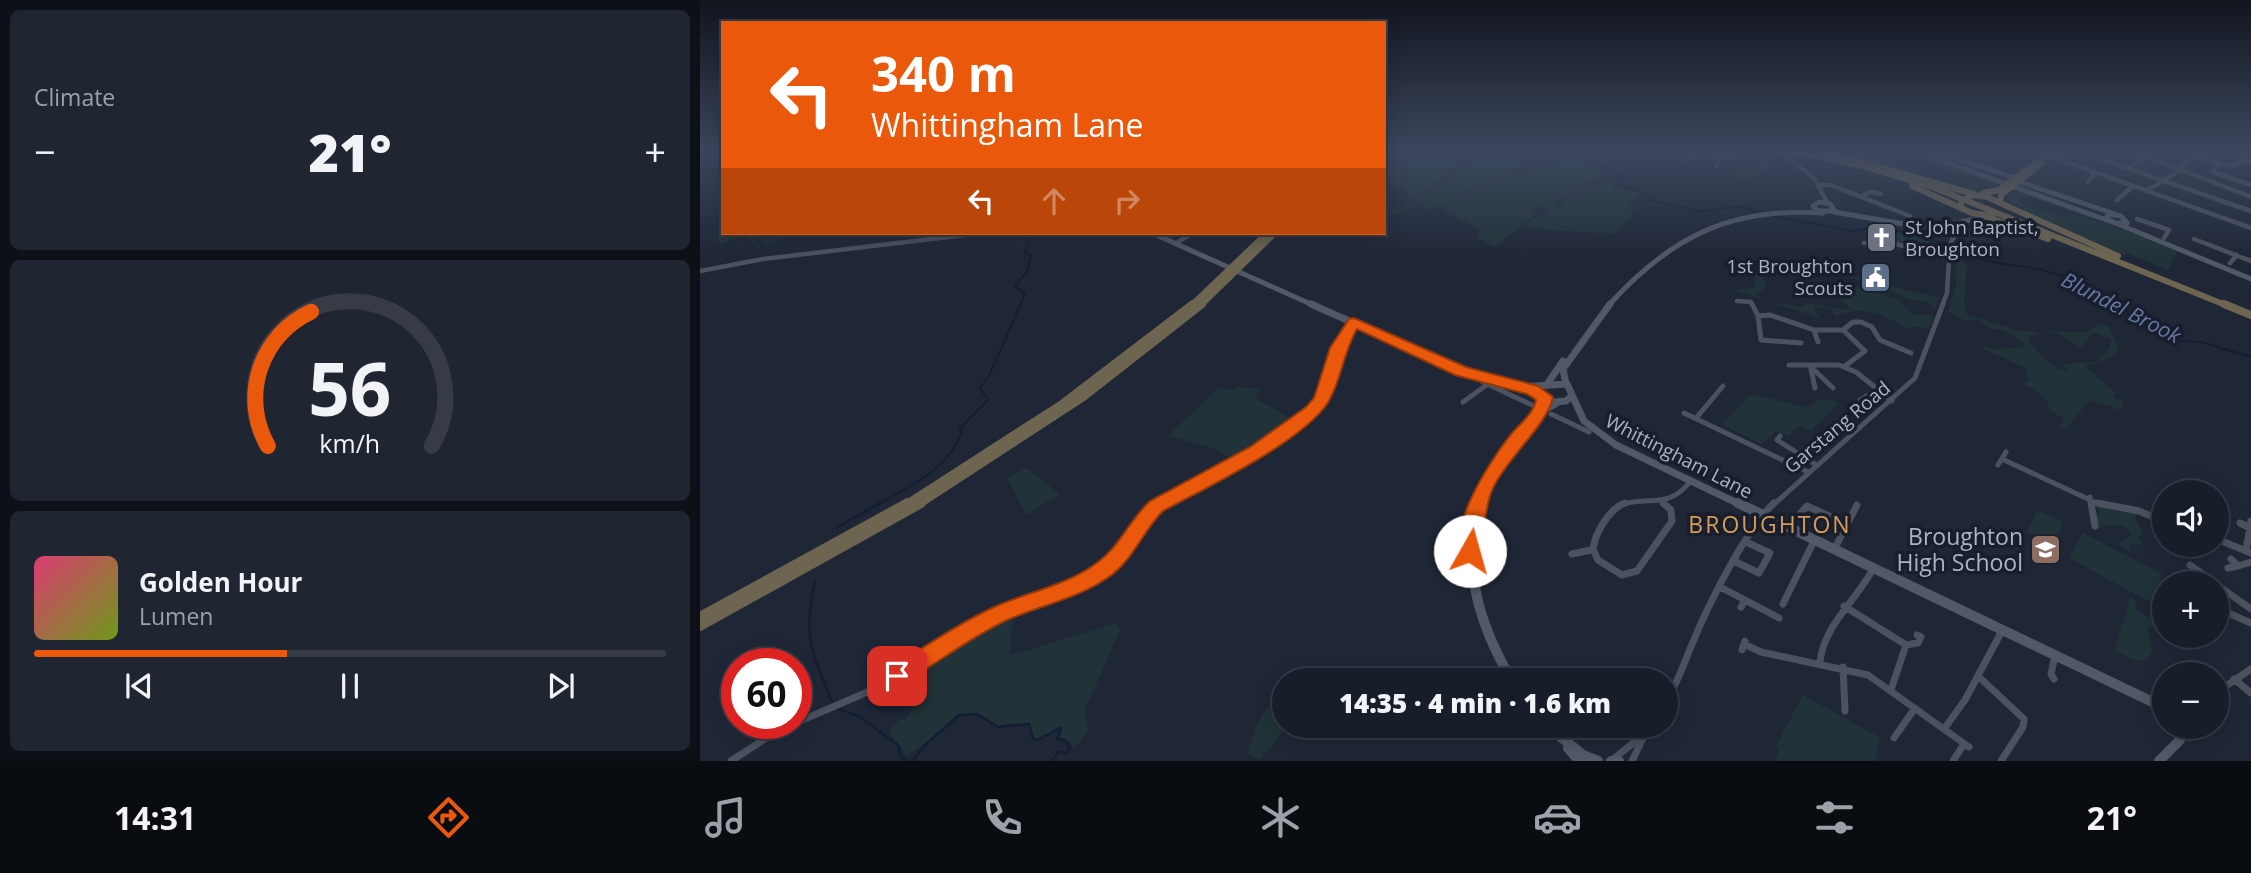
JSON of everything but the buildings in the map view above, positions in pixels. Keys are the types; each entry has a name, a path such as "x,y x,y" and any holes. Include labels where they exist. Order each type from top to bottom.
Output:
{"highway":[{"path":"1908,187 2248,312"},
{"path":"1928,187 2012,214 2248,312"},
{"path":"1936,187 1960,197"},
{"path":"1949,187 2001,203 2012,214"},
{"path":"1962,207 1963,198 2005,187"},
{"path":"1988,217 2004,211 2000,196 2009,187"},
{"path":"700,626 905,513 1003,452 1147,349 1230,275 1265,235"},
{"path":"1238,266 1273,235"},
{"path":"700,617 814,557 984,456 1132,354 1230,275"}],"main road":[{"path":"2012,187 2115,223 2251,279"},
{"path":"2039,187 2133,219 2146,236"},
{"path":"1815,205 1823,213"},
{"path":"1543,410 1547,384 1591,320 1640,270 1680,239 1701,227 1763,213 1806,210 1815,205 1891,221 1946,223 1988,217"},
{"path":"2097,206 2115,223"},
{"path":"1521,387 1567,384 1563,369 1589,329 1649,267 1707,228 1763,213 1823,213 1832,207 1898,224 1938,226 1960,217 1962,207"},
{"path":"2088,214 2118,215"},
{"path":"2115,223 2133,219"},
{"path":"1159,235 1461,371 1544,396"},
{"name":"Whittingham Lane","path":"1567,384 1580,423 1609,441 1690,482 2056,653 2152,701"},
{"name":"Whittingham Lane","path":"1544,396 1578,412"},
{"path":"1505,668 1479,614 1470,559 1472,527 1484,487 1496,466 1543,410 1572,396"},
{"path":"1560,738 1579,761"},
{"path":"1563,738 1583,755 1598,761"},
{"path":"2159,761 2180,739"},
{"path":"1611,761 1619,761"}],"street":[{"path":"1819,187 1821,195 1832,207"},
{"path":"1835,187 1910,216"},
{"path":"2117,200 2132,187"},
{"path":"2134,187 2251,228"},
{"path":"2146,191 2154,187"},
{"path":"2176,187 2251,211"},
{"path":"2223,187 2251,197"},
{"path":"1862,196 1879,192"},
{"path":"1815,205 1821,195"},
{"path":"2133,219 2171,229 2164,238"},
{"name":"Garstang Road","path":"1678,681 1693,641 1720,587 1762,515 1815,464 1910,385 1922,368 1947,293 1952,237 1963,221"},
{"path":"1946,223 1952,237"},
{"path":"1938,226 1952,237"},
{"path":"700,271 763,259 954,235"},
{"path":"1176,243 1190,235"},
{"path":"2194,239 2251,261"},
{"path":"1864,243 1871,240 1905,246 1950,259"},
{"path":"2198,248 2203,243"},
{"path":"2230,262 2237,255"},
{"path":"1737,301 1751,302 1758,316 1761,340 1801,343"},
{"path":"1758,316 1788,321 1814,330 1843,330 1855,322 1867,324 1880,340 1912,353"},
{"path":"1788,321 1791,332"},
{"path":"732,761 777,731 920,664 997,615 1073,587 1104,569 1119,555 1145,517 1157,506 1256,452 1312,411 1321,400 1338,348 1354,322"},
{"path":"1814,330 1818,342"},
{"path":"1843,330 1865,351 1845,366"},
{"path":"1789,365 1810,367 1825,362 1845,366 1892,401"},
{"path":"1810,367 1815,388"},
{"path":"1810,367 1833,388"},
{"name":"Whittingham Lane","path":"1463,402 1485,383 1527,399 1543,410 1580,423 1589,432"},
{"path":"1506,393 1511,385"},
{"path":"1697,417 1723,387"},
{"path":"1860,400 1876,390"},
{"path":"1684,413 1808,471"},
{"path":"1780,436 1777,440 1815,464"},
{"path":"2002,458 2112,508 2126,508 2152,517"},
{"path":"1663,503 1671,510 1672,521 1636,571 1622,575 1596,560 1591,550 1592,541 1618,505 1636,499 1663,503 1675,499 1690,482"},
{"path":"2090,497 2095,526"},
{"path":"1835,548 1857,505"},
{"path":"1788,527 1807,506 1838,520"},
{"path":"2229,544 2248,552 2250,524 2240,523"},
{"path":"1783,604 1815,539"},
{"path":"1734,561 1759,573 1770,554 1746,542"},
{"path":"1575,556 1591,550"},
{"path":"2231,559 2238,566"},
{"path":"2228,568 2251,562"},
{"path":"2190,565 2198,571"},
{"path":"1820,662 1821,652 1844,606 1863,589 1874,567"},
{"path":"1720,587 1743,603 1779,618"},
{"path":"2229,594 2251,611 2251,622 2229,613"},
{"path":"1844,606 1906,645 1918,643 1921,637 1917,635"},
{"path":"1944,729 1965,701 2003,628"},
{"path":"1744,645 1761,652 1820,662 1868,675 1966,746 1953,761"},
{"path":"1891,690 1906,645"},
{"path":"2049,675 2056,653"},
{"path":"1843,667 1845,711"},
{"path":"2229,683 2251,669"},
{"path":"1978,676 2024,719 2023,727 2001,761"},
{"path":"2234,679 2251,693"},
{"path":"1894,738 1915,708"},
{"path":"1611,761 1640,738"},
{"path":"1633,761 1641,738"}],"shaded area":[{"path":"1398,187 1431,187 1413,198"},
{"path":"1435,187 1478,187 1443,207 1432,203 1437,207 1427,211 1422,202 1393,215 1389,211 1419,201 1415,199"},
{"path":"1481,187 1581,187 1554,203 1562,207 1561,202 1586,187 1613,187 1642,193 1627,203 1634,208 1630,212 1632,216 1613,234 1545,230 1524,225 1550,209 1541,206 1533,211 1536,214 1495,247 1476,238 1482,230 1445,211 1447,206"},
{"path":"1953,187 1978,187 1977,190"},
{"path":"2018,189 2103,222 2026,196 2019,197 2018,201 2065,218 2072,214 2134,233 2177,252 2168,270 2127,253 2124,255 2037,218 2007,199"},
{"path":"1864,224 1884,226 1945,247 1945,256 1904,244 1871,240"},
{"path":"725,235 753,235 751,236 757,241 752,243 744,236 721,244 714,239"},
{"path":"756,235 789,235 765,245"},
{"path":"1955,258 1967,263 1964,303 1968,315 2017,330 2036,332 2038,335 2030,335 2028,340 2057,368 2068,370 2063,364 2095,362 2110,348 2111,339 2093,332 2081,348 2059,334 2045,332 2087,332 2099,323 2109,327 2119,350 2111,357 2085,366 2115,393 2113,397 2124,402 2120,410 2089,400 2066,430 2059,428 2065,418 2051,412 2041,394 2023,384 2029,379 2025,375 2029,370 1976,345 1996,349 2024,347 2025,344 2005,331 1989,328 1978,320 1966,321 1948,312 1956,285"},
{"path":"1761,263 1859,277 1939,298 1935,309 1926,301 1910,300 1875,283 1798,269 1789,273 1761,273 1766,287 1756,295 1768,301 1734,290 1754,287 1757,264"},
{"path":"1848,285 1897,299 1912,314 1933,316 1929,330 1915,326 1906,329 1872,312 1845,312 1836,316 1829,308 1813,307 1820,318 1772,302 1803,307 1806,303 1848,310 1850,308 1840,299 1841,294 1849,292 1840,290"},
{"path":"1237,387 1262,389 1254,398 1297,421 1257,449 1234,460 1213,448 1168,436 1218,388 1233,391"},
{"path":"1751,394 1809,408 1817,400 1834,399 1838,403 1811,431 1800,425 1788,436 1776,431 1761,444 1721,424"},
{"path":"1026,468 1060,494 1026,515 1007,478"},
{"path":"2098,507 2137,514 2135,518 2144,534 2138,537 2145,545 2131,544 2129,547 2133,553 2119,545 2132,534 2125,527 2112,525 2098,529 2095,514 2100,514"},
{"path":"2037,510 2063,522 2054,545 2027,532"},
{"path":"2083,533 2156,571 2152,571 2152,599 2150,602 2069,558"},
{"path":"2131,597 2136,602 2135,610 2152,618 2152,627 2148,629 2152,651 2146,659 2139,661 2114,651"},
{"path":"1014,611 1009,656 1116,623 1120,630 1085,710 1088,731 1074,749 1071,742 1060,739 1060,727 1037,740 1033,738 1029,722 1018,726 1012,723 998,726 977,713 958,715 946,728 907,756 889,732 900,719 906,719 913,706 897,696 889,703 877,693 995,619"},
{"path":"1803,695 1879,737 1876,761 1775,761 1779,750 1776,746"},
{"path":"1272,703 1272,738 1278,738 1260,760 1248,754 1256,727"}],"waterway":[{"name":"Blundel Brook","path":"1621,187 1644,193 1649,200 1698,211 1741,207 1760,213"},
{"name":"Blundel Brook","path":"1772,216 1852,231 1882,227 1948,244"},
{"path":"877,505 915,484 938,467 956,445 962,432 959,429 988,400 980,388 989,376 1025,294 1015,286 1026,273 1031,256 1025,252 1030,235"},
{"name":"Blundel Brook","path":"1953,246 1979,259 2039,269 2063,276 2109,298 2127,308 2128,314 2181,341 2202,342 2251,357"},
{"path":"836,528 880,503"},
{"path":"815,581 811,601 811,643 832,702"},
{"path":"838,709 859,716 899,746 900,754 906,761"},
{"path":"913,761 923,747 959,715 977,714 998,727 1029,724 1033,739 1037,740 1061,728 1057,739 1065,740 1070,748 1066,753 1059,751 1052,761"}],"place":[{"name":"St John Baptist, Broughton","path":"1882,238"},
{"name":"1st Broughton Scouts","path":"1876,277"},
{"name":"Broughton High School","path":"2046,550"}],"district":[{"name":"BROUGHTON","path":"1770,525"}],"route":[{"path":"897,676 997,615 1073,587 1104,569 1119,555 1145,517 1157,506 1256,452 1312,411 1321,400 1344,335 1354,322 1461,371 1532,390 1545,397 1542,411 1515,440 1484,487 1475,513 1470,551"}]}
